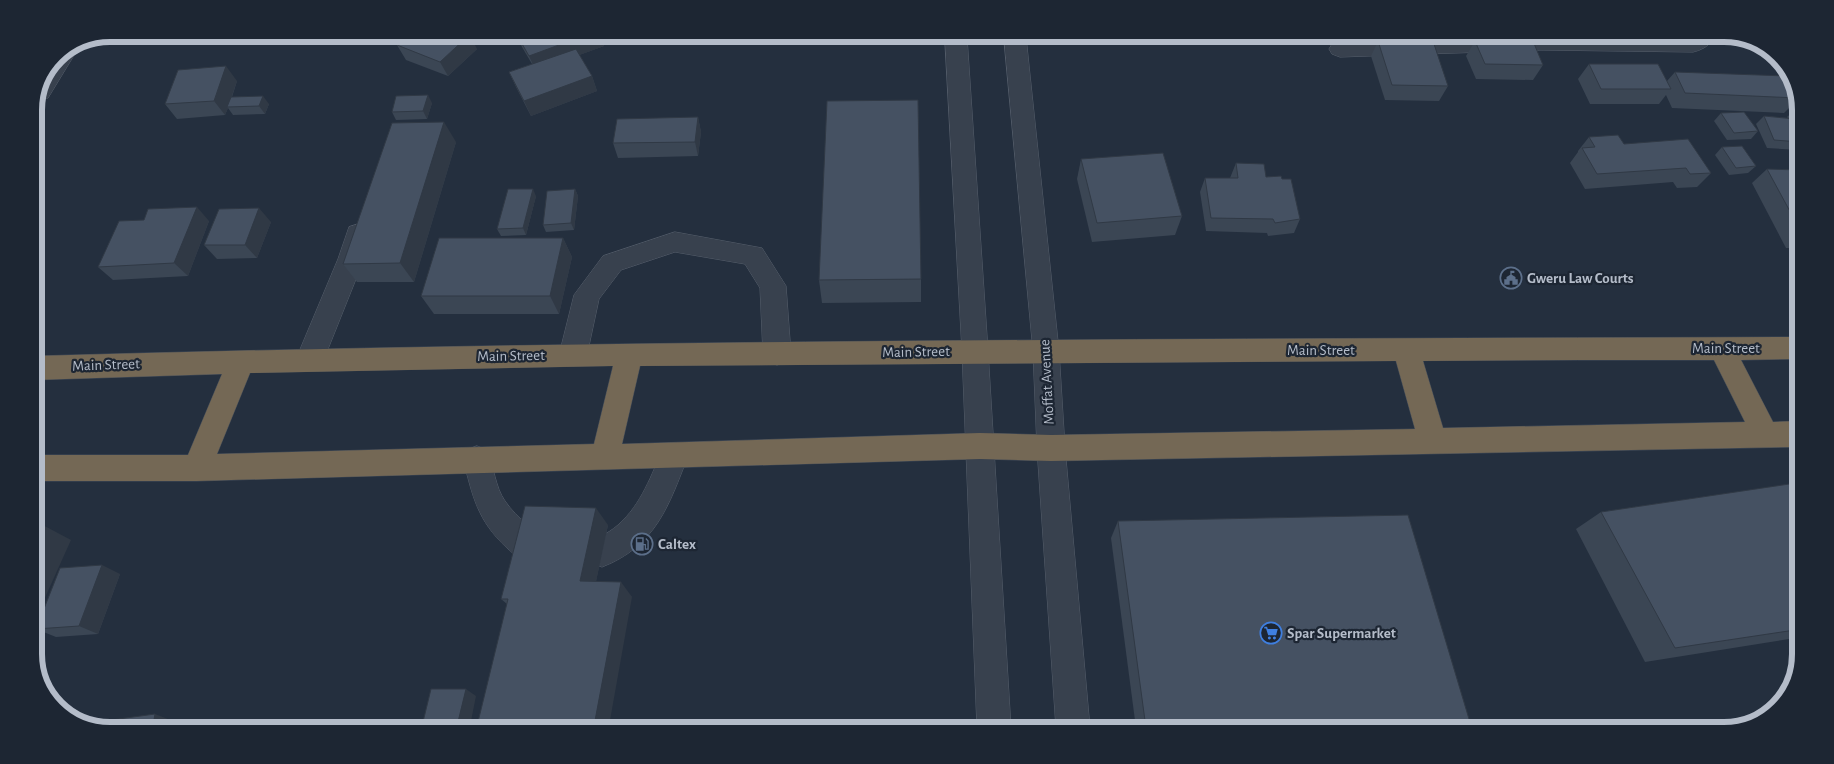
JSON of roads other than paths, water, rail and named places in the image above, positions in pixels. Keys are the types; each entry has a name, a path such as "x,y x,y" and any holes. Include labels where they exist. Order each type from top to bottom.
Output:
{"highway":[{"path":"1722,348 1765,435"},
{"name":"Main Street","path":"43,368 310,358 573,355 975,351 1791,348"},
{"path":"1406,349 1433,441"},
{"path":"605,457 629,355"},
{"path":"197,468 241,361"},
{"path":"43,468 197,468 980,446 1051,448 1792,434"}],"street":[{"path":"956,42 975,351 994,722"},
{"name":"Moffat Avenue","path":"1015,42 1046,351 1051,448 1073,722"},
{"path":"1340,49 1541,44 1693,45 1698,42"},
{"path":"310,358 351,259 365,208"},
{"path":"573,355 586,295 612,263 675,242 754,255 773,286 777,354"},
{"path":"602,553 629,535 654,505 674,456"},
{"path":"477,459 490,505 506,527 532,551"}],"place":[{"name":"Gweru Law Courts","path":"1511,278"},
{"name":"Caltex","path":"642,544"},
{"name":"Spar Supermarket","path":"1271,633"}]}
